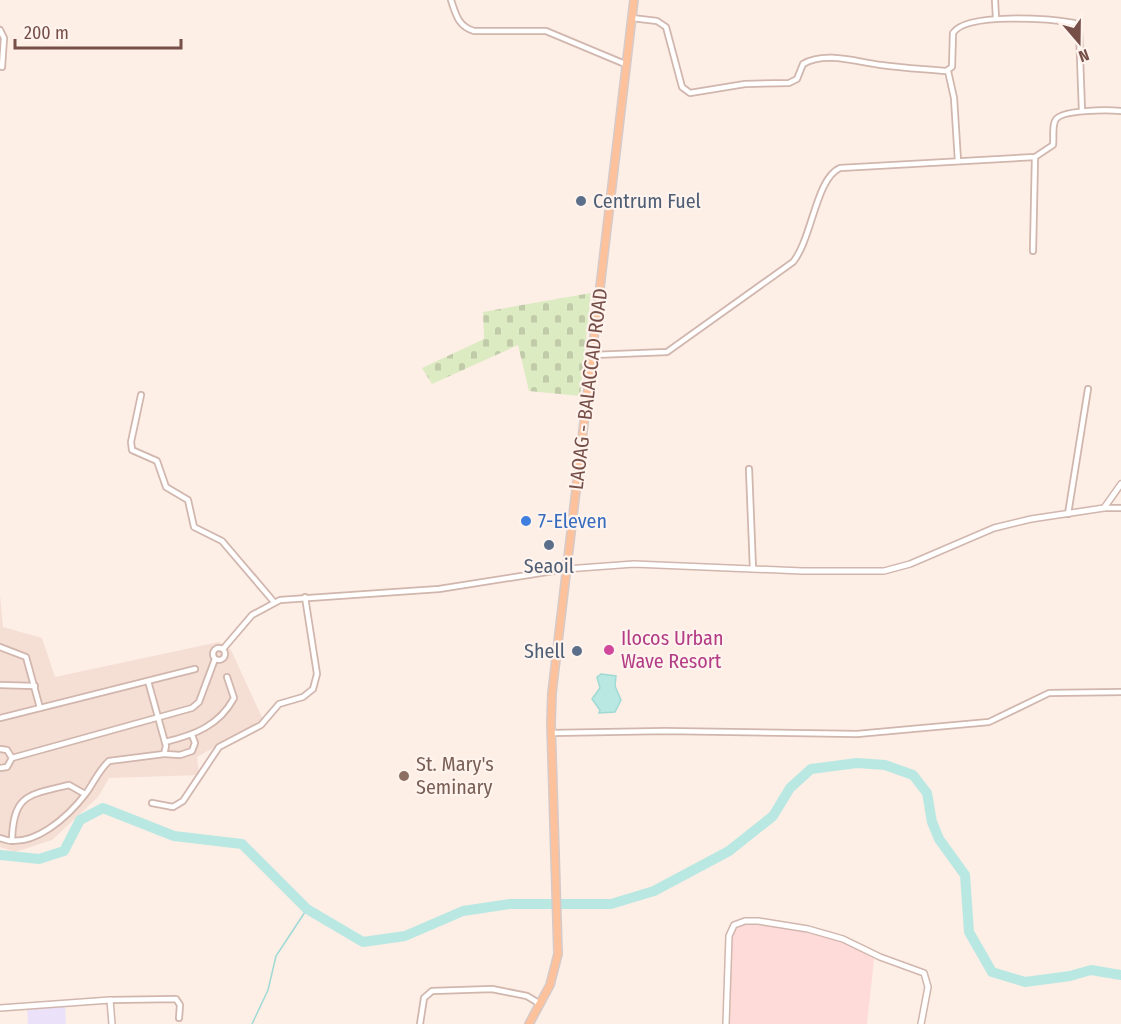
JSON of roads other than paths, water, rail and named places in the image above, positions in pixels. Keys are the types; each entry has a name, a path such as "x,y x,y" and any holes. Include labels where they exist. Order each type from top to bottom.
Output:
{"main road":[{"name":"LAOAG - BALACCAD ROAD","path":"529,1024 554,974 558,939 551,732 566,569 634,0"}],"street":[{"path":"452,0 457,17 465,28 474,31 546,31 625,64"},
{"path":"995,0 996,18"},
{"path":"632,18 657,21 666,27 682,87 690,93 744,84 789,83 797,79 803,64 815,60 852,59 880,65 948,71"},
{"path":"948,71 952,67 956,28 996,18 1067,22 1077,25 1082,111"},
{"path":"0,30 4,38 2,67"},
{"path":"948,71 954,98 958,161"},
{"path":"593,355 667,352 793,262 806,243 825,183 833,171 840,168 1035,157 1053,145 1056,118 1082,111 1121,111"},
{"path":"1033,251 1035,157"},
{"path":"1068,514 1088,389"},
{"path":"141,395 131,442 132,450 157,461 166,487 188,500 194,527 222,541 274,602"},
{"path":"749,469 753,569"},
{"path":"1104,508 1121,484"},
{"path":"0,768 7,767 12,758 158,719 196,705 215,659 215,650 223,649 252,615 274,602 305,597 430,590 566,569 634,564 884,571 910,564 994,528 1031,519 1104,508 1121,508"},
{"path":"152,803 174,807 183,801 219,747 261,725 279,704 303,697 313,688 317,674 305,597"},
{"path":"0,647 26,657 40,708"},
{"path":"215,659 224,658 223,649"},
{"path":"0,720 195,669"},
{"path":"165,742 192,735 219,720 227,712 234,694 227,677"},
{"path":"148,681 165,742 164,754"},
{"path":"0,685 35,686"},
{"path":"551,732 857,734 989,722 1049,693 1121,692"},
{"path":"0,838 12,841 43,834 85,795 109,761 164,754 180,755 192,751 195,743 192,735"},
{"path":"0,749 9,752 12,758"},
{"path":"12,841 14,813 24,798 69,785 85,795"},
{"path":"726,1024 729,936 734,925 745,921 790,925 843,939 880,957 924,973 928,987 921,1024"},
{"path":"420,1024 424,998 432,991 492,989 526,996 540,1004"},
{"path":"0,1008 110,1000 176,999 179,1002 179,1018"},
{"path":"110,1000 112,1024"}],"water":[{"path":"601,674 616,676 615,686 621,700 615,712 599,713 600,710 592,699 600,688 597,677"}],"waterway":[{"path":"0,855 39,859 64,851 80,820 103,808 174,836 242,844 307,909 363,942 405,936 463,911 510,904 611,904 654,891 729,851 773,816 790,788 811,769 857,763 885,765 913,775 927,793 932,822 939,839 965,875 969,932 992,972 1025,982 1070,976 1091,970 1121,975"},
{"path":"252,1024 268,990 276,956 307,909"}],"place":[{"name":"Centrum Fuel","path":"581,201"},
{"name":"7-Eleven","path":"526,521"},
{"name":"Seaoil","path":"549,545"},
{"name":"Ilocos Urban Wave Resort","path":"609,650"},
{"name":"Shell","path":"577,651"},
{"name":"St. Mary's Seminary","path":"404,776"}]}
